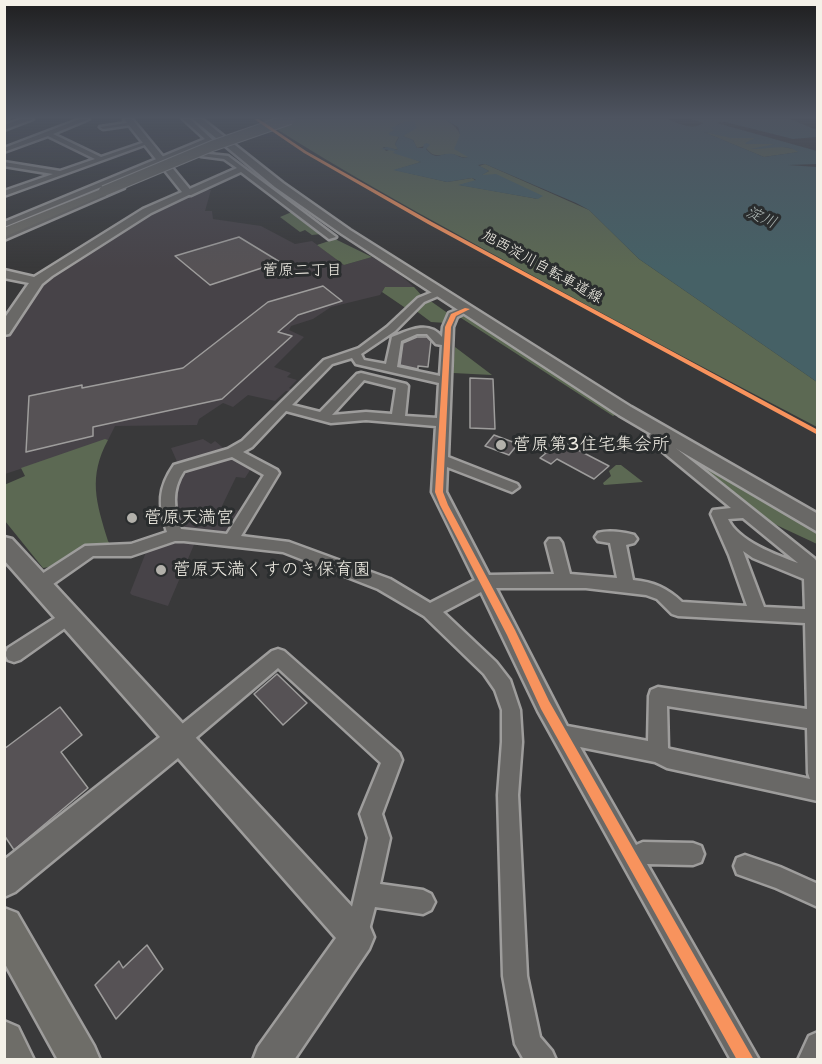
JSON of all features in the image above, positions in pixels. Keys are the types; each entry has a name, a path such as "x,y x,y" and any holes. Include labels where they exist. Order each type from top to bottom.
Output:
{"main road":[{"path":"4,235 151,169"},
{"path":"4,226 155,169"},
{"path":"4,926 81,1059"},
{"path":"4,1041 14,1059"}],"street":[{"path":"30,169 60,174"},
{"path":"5,194 74,169"},
{"path":"4,226 138,169"},
{"path":"4,235 166,169"},
{"path":"169,169 188,193"},
{"path":"4,331 37,281 147,212 244,169"},
{"path":"249,169 292,208 332,237"},
{"path":"250,169 660,432 818,524"},
{"path":"26,176 67,184"},
{"path":"292,208 306,205"},
{"path":"5,274 37,281"},
{"path":"175,535 167,510 166,494 179,468 233,452 257,435 294,393 328,362 355,354 391,329 418,314 421,300 440,292"},
{"path":"467,309 453,315 448,327 439,492 450,519 511,633 561,734 746,1059"},
{"path":"418,314 434,325 448,327"},
{"path":"391,369 396,339 420,328 432,331 440,342 448,343"},
{"path":"355,354 360,362 446,381"},
{"path":"323,417 360,376 402,386 398,418"},
{"path":"284,407 323,417 344,419 366,416 443,423"},
{"path":"660,432 655,435 656,439 809,563 815,616 815,720 818,773"},
{"path":"231,540 272,473 233,452"},
{"path":"441,459 512,487"},
{"path":"747,512 718,514 758,612"},
{"path":"725,529 758,554 812,575"},
{"path":"40,584 90,550 131,550 175,535 284,546 384,584 430,610 490,668 503,686 511,710 512,742 508,795 515,976 528,1044 543,1059"},
{"path":"616,538 626,585"},
{"path":"554,543 564,581"},
{"path":"4,544 357,937"},
{"path":"430,610 483,583 564,581 647,588 663,594 678,609 815,616"},
{"path":"14,654 69,616"},
{"path":"4,881 278,657 392,760 371,814 379,838 357,937 271,1059"},
{"path":"658,753 658,696 746,710 765,710 815,720"},
{"path":"561,734 658,753 667,758 818,791"},
{"path":"631,858 643,852 693,854"},
{"path":"745,866 780,878 818,896"},
{"path":"367,894 423,902"},
{"path":"811,1059 818,1045"}],"shaded area":[{"path":"203,190 211,190 205,211 212,211 213,219 261,226 295,244 312,241 344,265 372,257 391,267 414,287 385,287 380,295 331,307 313,319 291,326 289,330 304,337 274,367 291,373 287,377 297,380 289,388 293,390 291,392 286,391 275,401 248,395 233,407 223,403 199,419 197,425 115,426 108,440 5,474 4,342 42,283 153,213"},
{"path":"203,439 211,444 215,441 227,451 179,466 171,448"},
{"path":"229,454 252,467 245,478 236,477 222,506 243,512 226,537 180,531 171,487 181,469"},
{"name":"菅原天満くすのき保育園","path":"171,539 196,540 168,606 132,595 130,593 148,547"}],"green space":[{"path":"342,169 399,169 395,170 447,182 472,178 476,181 460,185 538,199 481,175 489,171 484,169 496,169 589,210 639,259 817,382 817,427 449,230"},
{"path":"294,211 322,233 312,235 305,230 300,232 280,217"},
{"path":"335,239 372,257 344,265 317,245"},
{"path":"385,287 414,287 423,297 407,309 382,292"},
{"path":"424,300 432,302 449,314 446,323 431,322 415,310"},
{"path":"458,316 470,317 619,413 613,416"},
{"path":"455,347 492,375 453,373"},
{"path":"105,439 108,440 98,466 96,490 100,514 111,546 91,547 61,563 43,568 5,521 4,485 25,476 21,468"},
{"path":"685,455 813,530 817,533 817,544 755,515"},
{"path":"616,465 621,465 643,482 604,485 603,483 611,476 609,471"}],"water":[{"path":"485,169 489,171 482,175 496,174 543,196 538,199 458,185 476,180 472,178 447,182 393,170"},
{"name":"淀川","path":"496,169 817,169 817,382 639,259 589,210"}],"building":[{"path":"239,237 280,262 210,285 175,256"},
{"path":"323,286 342,301 298,315 278,332 292,336 222,399 93,427 93,436 26,452 29,396 183,368 268,302"},
{"path":"417,337 427,337 431,341 428,367 418,366 418,369 400,365 403,343"},
{"path":"470,378 493,379 495,429 470,428"},
{"name":"菅原第3住宅集会所","path":"494,435 518,444 509,455 485,446"},
{"path":"553,437 609,466 594,479 557,459 551,464 540,458 546,453 538,449"},
{"path":"277,674 307,703 283,725 254,694"},
{"path":"60,707 82,735 61,752 88,788 14,850 4,835 4,749"},
{"path":"147,945 163,969 116,1019 95,985 119,961 123,968"}],"cycle path":[{"name":"旭西淀川自転車道線","path":"334,169 430,223 818,433"},
{"path":"467,309 453,315 448,327 439,492 545,705 746,1060"}],"place":[{"name":"菅原第3住宅集会所","path":"501,445"},
{"name":"菅原天満宮","path":"132,518"},
{"name":"菅原天満くすのき保育園","path":"161,570"}],"district":[{"name":"菅原二丁目","path":"302,271"}]}
